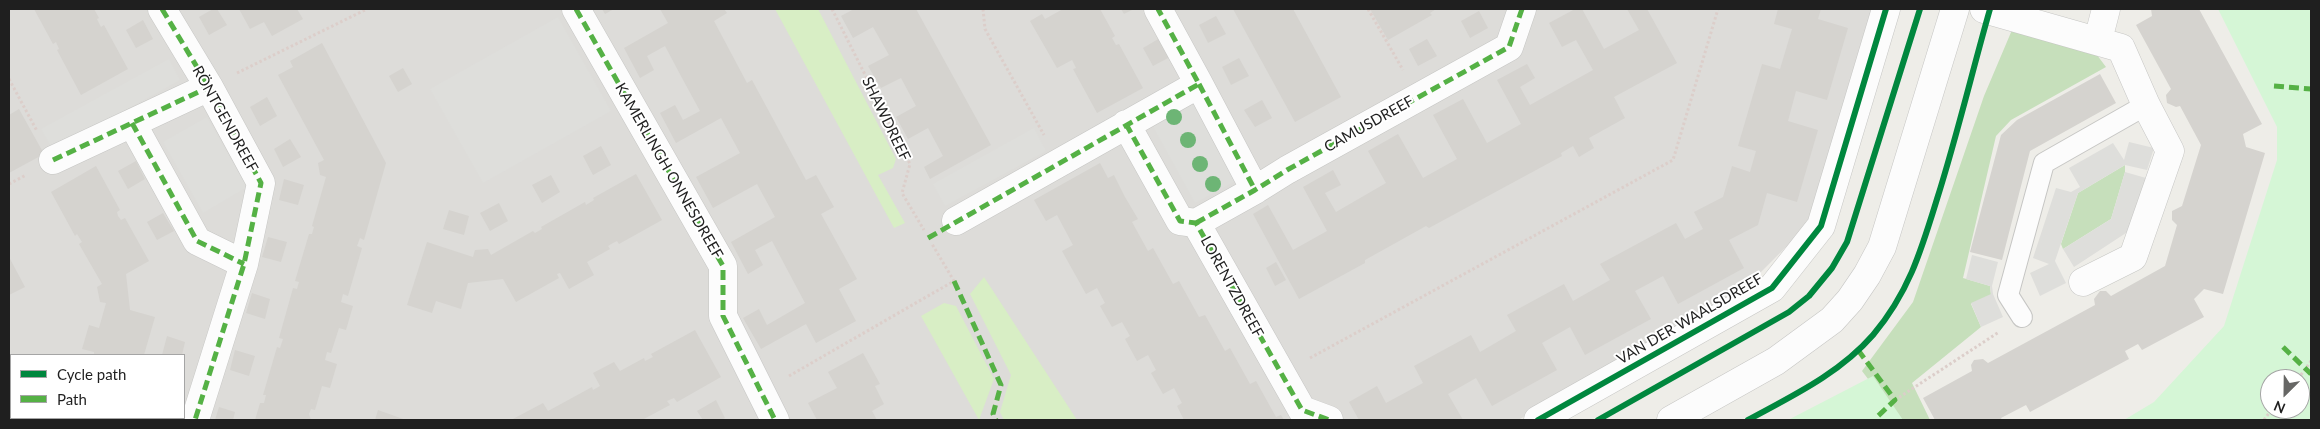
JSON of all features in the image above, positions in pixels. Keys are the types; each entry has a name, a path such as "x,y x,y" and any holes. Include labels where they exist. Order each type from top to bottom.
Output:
{"street":[{"name":"RÖNTGENDREEF","path":"162,9 209,87 261,183 244,264 196,420"},
{"name":"KAMERLINGH ONNESDREEF","path":"576,9 723,266 723,316 768,412"},
{"path":"1158,9 1255,190"},
{"name":"CAMUSDREEF","path":"1196,223 1287,170 1509,47 1522,9"},
{"name":"VAN DER WAALSDREEF","path":"1538,420 1772,288 1821,226 1886,9"},
{"path":"1671,420 1776,361 1832,320 1850,300 1867,275 1882,247 1955,9"},
{"path":"1984,9 2122,48 2146,105 2170,151 2133,257 2083,282"},
{"path":"2098,40 2106,9"},
{"path":"956,221 1199,84"},
{"path":"53,160 209,87"},
{"path":"132,123 197,241 244,264"},
{"name":"LORENTZDREEF","path":"1126,124 1180,221 1196,223 1302,410 1329,420"}],"lane":[{"path":"2022,317 2008,295 2044,163 2146,105"}],"path":[{"path":"209,87 365,9"},
{"path":"983,9 985,29 1059,162"},
{"path":"1368,9 1418,97"},
{"path":"1281,374 1673,160 1718,9"},
{"path":"9,79 53,160"},
{"path":"1895,400 2022,317"}],"shaded area":[{"path":"9,9 1872,9 1811,222 1721,312 1518,420 9,420"},
{"path":"558,17 611,111 483,183 430,89"},
{"path":"169,59 180,80 53,150 41,129"},
{"path":"1195,99 1239,179 1195,203 1151,123"},
{"path":"207,117 247,187 203,213 163,142"},
{"path":"1034,128 1046,151 945,206 933,184"},
{"path":"2129,142 2154,148 2147,170 2125,165 2078,193 2055,261 2066,283 2040,296 2030,273 2049,264 2033,258 2056,188 2071,192 2080,187 2069,168 2113,143 2124,160"},
{"path":"2125,172 2146,178 2129,231 2074,267 2063,249 2111,219"},
{"path":"1972,255 1998,262 1992,286 1993,294 2003,317 1981,327 1971,303 1991,294 1990,286 1966,279"}],"green space":[{"path":"775,9 818,9 896,159 893,168 878,175 905,223 894,228"},
{"path":"2218,9 2311,9 2311,420 2124,420 2154,402 2224,326 2277,160 2277,127"},
{"path":"2012,30 2097,55 2106,67 2011,120 1996,136 1963,278 1990,286 1991,295 1971,304 1981,327 1912,383 1930,420 1879,420 1884,400 1862,371 1913,302 1984,96"},
{"path":"2125,165 2125,172 2111,219 2063,249 2061,244 2078,193"},
{"path":"984,277 1077,420 1004,420 1000,412 1011,375 970,294"},
{"path":"944,303 956,306 994,379 979,420 921,316"},
{"path":"1873,376 1903,420 1788,420"}],"building":[{"path":"34,9 94,9 101,27 104,25 128,69 81,95 57,50 59,49 56,42 53,44"},
{"path":"213,9 217,9 227,25 209,35 199,17"},
{"path":"239,9 297,9 303,19 272,36 264,22 250,29"},
{"path":"602,9 614,9 605,14"},
{"path":"660,9 724,9 727,13 714,21 747,83 752,80 806,180 816,175 834,207 821,214 857,279 839,289 856,321 816,343 806,324 761,349 743,318 759,309 767,325 805,303 772,241 755,250 763,265 748,274 731,242 775,217 757,184 713,208 696,177 740,153 721,118 676,143 660,113 675,105 683,120 700,111 665,46 647,56 654,70 640,78 624,48 668,23"},
{"path":"854,9 916,9 991,145 930,179 924,167 943,156 928,128 908,139 896,117 916,106 901,78 881,88 868,66 889,55 873,27 853,38 841,16"},
{"path":"1063,9 1100,9 1115,36 1112,38 1116,45 1119,44 1143,88 1097,113 1073,69 1076,68 1072,60 1057,68 1030,21 1042,14 1045,19"},
{"path":"1121,9 1134,9 1124,14"},
{"path":"1233,9 1293,9 1341,97 1295,122"},
{"path":"1370,9 1436,9 1430,13 1432,15 1388,40"},
{"path":"1575,9 1582,9 1604,49 1639,30 1627,9 1647,9 1677,63 1614,97 1625,118 1589,138 1594,148 1579,157 1573,146 1561,153 1562,156 1429,228 1426,226 1365,260 1365,263 1299,299 1253,214 1268,205 1293,250 1327,231 1303,187 1333,170 1341,185 1325,193 1336,212 1386,183 1368,151 1398,134 1423,178 1457,159 1433,115 1463,99 1487,143 1521,124 1497,80 1527,64 1535,78 1520,87 1530,105 1593,70 1576,40 1562,47 1549,23"},
{"path":"1778,9 1821,9 1818,19 1848,28 1827,100 1796,91 1788,121 1818,130 1797,202 1767,193 1758,225 1729,240 1744,268 1678,304 1663,276 1635,291 1651,319 1585,355 1570,327 1542,343 1557,370 1492,406 1476,378 1448,394 1463,420 1359,420 1349,402 1377,386 1386,403 1423,383 1414,366 1471,335 1480,352 1516,331 1507,315 1564,284 1573,301 1610,280 1600,264 1676,223 1685,239 1703,229 1694,212 1723,197 1732,166 1750,172 1756,151 1738,146 1762,64 1780,69 1792,29 1774,24"},
{"path":"2151,9 2199,9 2262,124 2243,134 2246,147 2265,153 2223,294 2204,289 2194,299 2204,317 2142,350 2138,344 2125,351 2129,359 2030,412 2026,405 2001,418 2002,420 1935,420 1923,398 1972,371 1971,365 1974,360 1983,359 1988,363 2095,305 2094,299 2100,291 2106,291 2111,296 2165,266 2177,225 2172,220 2172,211 2182,206 2201,145 2180,106 2176,107 2167,103 2166,95 2171,89 2136,25 2152,16"},
{"path":"1479,11 1488,28 1470,38 1461,21"},
{"path":"1216,16 1226,34 1208,43 1199,25"},
{"path":"143,20 153,39 136,48 126,30"},
{"path":"1160,38 1170,57 1153,66 1143,48"},
{"path":"1427,39 1437,56 1418,66 1409,49"},
{"path":"322,43 386,163 364,240 360,238 357,246 362,248 348,296 343,294 341,302 353,306 346,330 339,328 331,353 327,352 325,360 337,364 330,388 322,386 315,410 311,409 309,414 311,420 255,420 260,403 264,403 266,395 263,395 277,347 280,348 283,339 279,338 293,288 297,289 299,282 295,281 309,234 312,234 314,227 312,226 326,177 320,175 318,163 324,160 278,75 293,67 290,61"},
{"path":"1239,58 1249,76 1231,85 1222,67"},
{"path":"403,68 412,84 398,92 389,76"},
{"path":"2100,74 2116,103 2030,151 2002,260 1970,252 2001,135 2017,120"},
{"path":"267,97 277,116 260,126 250,107"},
{"path":"1262,100 1272,118 1255,127 1244,110"},
{"path":"19,109 44,154 9,173 9,115"},
{"path":"290,139 301,157 283,167 274,149"},
{"path":"601,146 611,165 593,175 583,156"},
{"path":"136,161 145,179 128,189 118,171"},
{"path":"1100,163 1108,178 1114,175 1138,219 1132,222 1148,251 1153,248 1173,284 1179,281 1199,317 1205,315 1225,351 1230,348 1250,384 1256,381 1276,417 1281,415 1284,420 1184,420 1177,406 1182,403 1174,388 1163,394 1151,373 1156,370 1148,355 1137,361 1125,339 1130,336 1122,322 1112,327 1100,306 1105,303 1097,288 1086,294 1062,251 1073,245 1057,215 1046,221 1034,200"},
{"path":"96,166 120,210 117,212 118,216 121,220 125,218 149,261 126,274 130,310 155,317 144,354 94,354 94,352 82,349 89,325 99,328 106,303 100,302 97,287 102,284 79,244 82,242 77,234 75,236 51,192"},
{"path":"636,174 662,220 619,244 617,241 613,243 608,246 610,249 587,262 594,275 569,289 560,273 557,274 559,278 516,302 503,279 468,283 461,309 436,301 432,313 407,305 427,242 473,257 475,250 488,249 491,255 533,231 535,233 542,229 541,227 585,202 586,205 594,200 593,198"},
{"path":"551,175 560,192 542,203 532,185"},
{"path":"284,179 304,185 298,205 279,200"},
{"path":"499,203 508,221 490,231 480,213"},
{"path":"449,210 469,216 464,235 443,229"},
{"path":"163,213 174,231 157,240 147,222"},
{"path":"268,237 287,242 281,262 262,257"},
{"path":"9,257 25,287 9,295"},
{"path":"1276,262 1286,280 1275,286 1266,268"},
{"path":"252,293 270,299 265,319 246,313"},
{"path":"695,330 721,377 677,402 674,398 667,401 670,405 642,420 511,420 543,403 548,411 592,387 593,390 600,386 593,373 614,362 620,371 644,358 645,361 653,357 651,354"},
{"path":"167,336 185,342 182,354 162,354"},
{"path":"235,350 255,356 249,376 230,370"},
{"path":"863,353 880,384 875,386 884,404 872,411 877,420 817,420 808,403 837,388 828,372"},
{"path":"716,400 725,418 721,420 703,420 697,411"},
{"path":"219,407 235,412 233,420 215,420"},
{"path":"378,410 406,420 375,420"},
{"path":"70,419 124,419 124,420"}],"marked path":[{"path":"162,9 209,87 261,183 244,264 195,420"},
{"path":"576,9 723,266 723,316 775,420"},
{"path":"928,238 1199,84 1158,9"},
{"path":"1196,223 1287,170 1509,47 1522,9"},
{"path":"1199,84 1255,190"},
{"path":"2274,86 2311,89"},
{"path":"53,160 209,87"},
{"path":"132,123 197,241 244,264"},
{"path":"1126,124 1180,221 1196,223 1302,410 1329,420"},
{"path":"954,281 1001,385 993,414 996,420"},
{"path":"2283,347 2311,374"},
{"path":"1858,350 1895,400 1876,420"}],"cycle path":[{"path":"1538,420 1772,288 1821,226 1886,9"},
{"path":"1598,420 1789,312 1809,296 1832,268 1847,242 1920,9"},
{"path":"1748,420 1830,373 1860,349 1873,335 1896,303 1919,254 1931,218 1990,9"}]}
